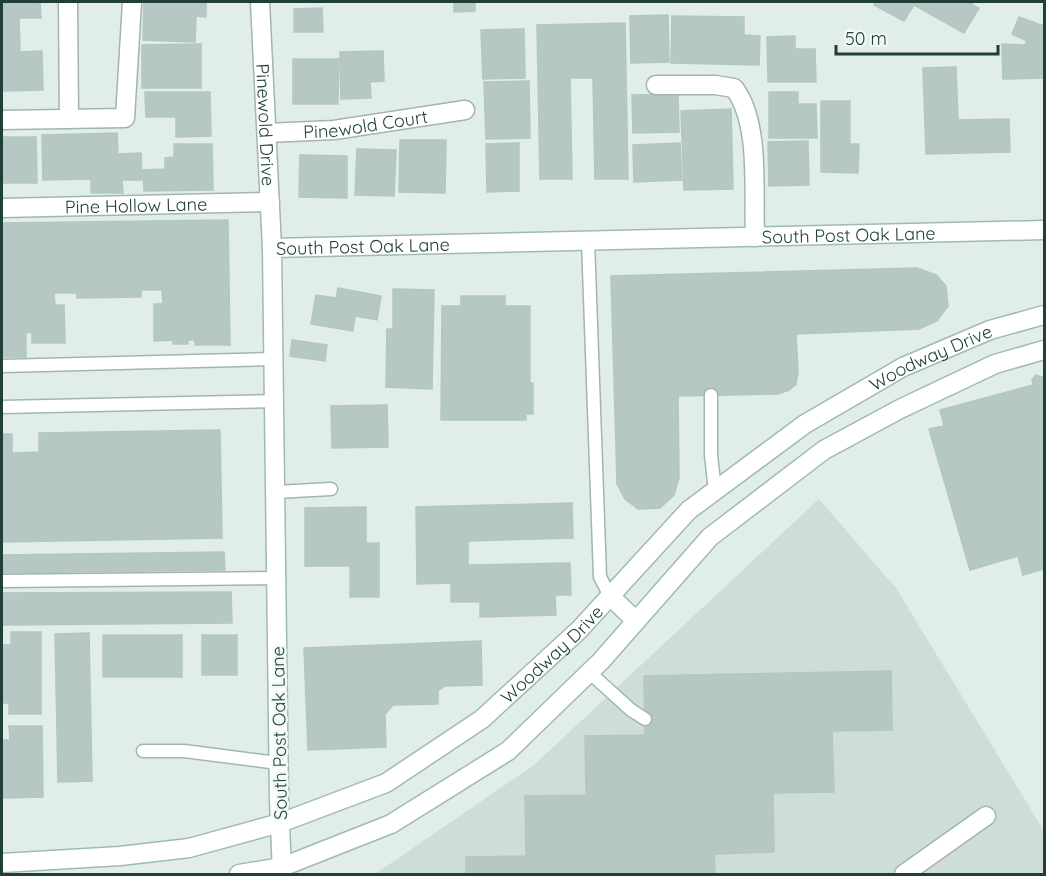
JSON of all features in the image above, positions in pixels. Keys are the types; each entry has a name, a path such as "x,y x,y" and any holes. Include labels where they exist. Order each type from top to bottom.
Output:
{"street":[{"path":"68,2 69,119"},
{"path":"2,120 125,118 132,2"},
{"name":"Pinewold Drive","path":"260,2 272,248"},
{"path":"656,84 715,84 734,88 744,102 751,127 755,237"},
{"name":"Pinewold Court","path":"267,133 334,130 465,110"},
{"name":"Pine Hollow Lane","path":"2,208 270,202"},
{"name":"South Post Oak Lane","path":"282,871 278,763 272,248 1044,230"},
{"name":"Woodway Drive","path":"2,863 120,856 189,848 280,823 386,783 482,719 579,630 688,510 805,424 903,367 990,330 1044,315"},
{"name":"Woodway Drive","path":"239,874 282,871 391,824 508,751 589,672 710,537 824,450 900,409 995,364 1044,350"},
{"path":"805,424 824,450"},
{"path":"610,596 636,621"},
{"path":"904,874 986,816"}],"lane":[{"path":"588,241 600,577 610,596"},
{"path":"2,366 274,359"},
{"path":"711,395 711,455 715,491"},
{"path":"2,407 275,402"},
{"path":"276,492 331,489"},
{"path":"2,581 277,578"},
{"path":"589,672 631,710 645,719"},
{"path":"143,750 184,751 278,763"}],"shaded area":[{"path":"819,499 896,588 1044,831 1044,874 375,874 534,765"}],"building":[{"path":"2,2 40,2 41,18 19,18 20,52 42,51 43,90 2,91"},
{"path":"144,2 206,2 206,17 196,16 195,42 143,40"},
{"path":"454,2 475,2 475,11 454,12"},
{"path":"876,2 974,2 972,5 979,8 964,33 914,5 904,21 874,5"},
{"path":"322,8 323,32 294,32 294,9"},
{"path":"668,15 669,62 631,63 630,16"},
{"path":"672,16 744,17 744,35 760,36 759,65 671,63"},
{"path":"1019,17 1044,26 1044,78 1003,79 1002,44 1025,45 1027,41 1012,34"},
{"path":"625,23 628,179 595,179 593,78 570,78 572,179 540,179 537,25"},
{"path":"524,29 525,78 483,79 481,30"},
{"path":"795,36 795,49 815,49 816,82 768,82 767,37"},
{"path":"201,44 201,88 142,88 142,45"},
{"path":"383,51 384,81 370,82 371,98 341,99 340,52"},
{"path":"293,59 339,59 338,104 293,104"},
{"path":"956,67 958,120 1009,119 1010,152 926,154 923,68"},
{"path":"529,81 530,138 486,139 484,82"},
{"path":"145,92 210,92 211,136 176,137 176,117 146,117"},
{"path":"769,92 798,92 798,104 816,104 817,138 769,138"},
{"path":"678,94 679,132 633,133 632,95"},
{"path":"821,101 850,101 850,144 859,144 858,173 821,172"},
{"path":"731,109 733,189 684,190 681,111"},
{"path":"117,133 118,154 141,153 142,180 122,180 123,193 91,193 91,179 43,180 42,135"},
{"path":"2,137 36,137 37,183 2,183"},
{"path":"400,140 446,140 445,193 399,192"},
{"path":"808,141 809,185 769,186 768,142"},
{"path":"519,143 519,191 487,192 486,144"},
{"path":"680,143 682,180 634,182 633,145"},
{"path":"174,144 212,144 213,190 144,191 143,170 165,169 165,158 174,157"},
{"path":"357,149 396,150 394,196 355,195"},
{"path":"300,155 347,156 347,198 299,197"},
{"path":"228,220 230,345 195,345 195,340 188,340 188,344 173,344 173,340 154,341 154,304 163,304 162,290 141,290 141,297 77,298 77,293 54,293 55,305 64,305 65,343 32,343 32,332 26,333 26,357 2,357 2,223"},
{"path":"917,268 936,275 946,286 948,306 937,321 919,329 796,334 798,372 796,384 789,390 778,394 678,396 679,478 674,495 660,508 638,509 625,499 617,484 611,276"},
{"path":"338,288 381,296 377,320 355,316 353,331 311,324 316,295 336,298"},
{"path":"393,289 434,290 432,389 386,387 387,329 393,329"},
{"path":"461,296 505,296 505,306 530,306 530,383 533,383 533,414 526,414 526,420 441,420 442,306 461,306"},
{"path":"292,340 327,345 325,361 290,356"},
{"path":"1036,375 1044,378 1044,569 1023,575 1018,556 970,570 929,429 944,426 940,410 1033,385 1032,380"},
{"path":"387,405 388,447 332,448 331,406"},
{"path":"220,430 222,538 2,542 2,434 12,434 12,453 39,452 39,433"},
{"path":"572,503 573,538 468,541 468,565 570,563 571,595 555,595 556,615 480,617 480,602 451,602 451,583 417,584 416,507"},
{"path":"366,507 366,543 379,543 379,597 350,597 350,566 305,566 305,508"},
{"path":"224,552 225,570 2,573 2,555"},
{"path":"231,592 232,623 2,625 2,593"},
{"path":"11,632 41,632 41,714 9,714 9,703 2,703 2,645 11,645"},
{"path":"89,633 92,781 58,782 55,634"},
{"path":"103,635 182,635 182,677 103,677"},
{"path":"202,635 237,635 237,675 202,675"},
{"path":"481,641 482,685 445,686 438,691 438,704 393,705 385,714 386,747 308,750 304,648"},
{"path":"891,671 892,730 832,731 834,792 773,793 774,852 714,854 715,874 466,874 466,857 526,856 525,796 586,795 585,736 645,735 644,676"},
{"path":"9,726 42,726 43,797 2,798 2,740 10,740"}]}
